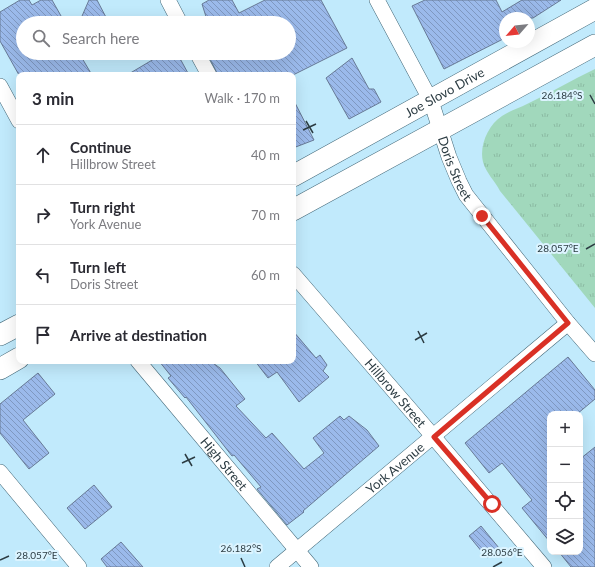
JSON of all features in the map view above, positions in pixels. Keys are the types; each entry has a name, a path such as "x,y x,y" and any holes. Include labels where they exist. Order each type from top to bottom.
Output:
{"main road":[{"name":"Joe Slovo Drive","path":"296,174 595,9"},
{"path":"296,208 595,45"},
{"path":"0,335 16,327"},
{"path":"0,368 16,360"}],"street":[{"path":"168,0 176,16"},
{"name":"Doris Street","path":"378,0 431,101 456,175 466,196 568,323 595,354"},
{"path":"201,60 207,72"},
{"path":"0,86 16,115"},
{"name":"Hillbrow Street","path":"296,277 544,567"},
{"name":"York Avenue","path":"277,567 434,437 568,323"},
{"name":"High Street","path":"141,364 311,567"},
{"path":"0,472 78,567"}],"green space":[{"path":"595,69 595,308 500,191 486,170 483,162 482,149 489,130 502,116"}],"building":[{"path":"20,0 29,0 32,5 41,0 52,0 61,16 16,16 16,60 83,60 90,72 17,72 0,41 0,12"},
{"path":"89,0 97,0 105,16 82,16"},
{"path":"209,0 232,0 239,13 265,0 321,0 347,48 296,74 296,72 216,72 210,60 296,60 296,16 206,16 202,4"},
{"path":"425,0 496,0 502,12 499,12 499,41 444,69 412,6"},
{"path":"522,0 561,0 535,17 535,12 502,12"},
{"path":"352,58 369,89 374,89 381,102 349,119 326,78"},
{"path":"152,60 181,60 187,72 132,72"},
{"path":"296,105 314,140 296,147"},
{"path":"296,335 316,358 320,355 327,365 323,371 329,377 299,402 277,372 268,378 257,364 296,364"},
{"path":"568,357 595,390 595,399 581,411 547,411 547,538 522,508 532,500 502,463 489,473 465,443"},
{"path":"161,364 214,364 220,368 245,399 236,406 266,438 272,433 304,469 324,453 313,438 340,416 344,420 349,416 367,430 379,446 303,511 304,512 287,525 257,489 261,487 234,455 232,456 186,397 185,398 168,378 171,376"},
{"path":"38,373 55,394 23,420 49,453 29,469 0,433 0,404"},
{"path":"595,447 595,567 571,567 561,555 583,555 583,457"},
{"path":"94,485 112,507 85,529 67,508"},
{"path":"481,526 499,548 487,558 469,536"},
{"path":"121,542 143,567 107,567 101,559"}],"route":[{"path":"482,216 568,323 434,437 492,504"}]}
